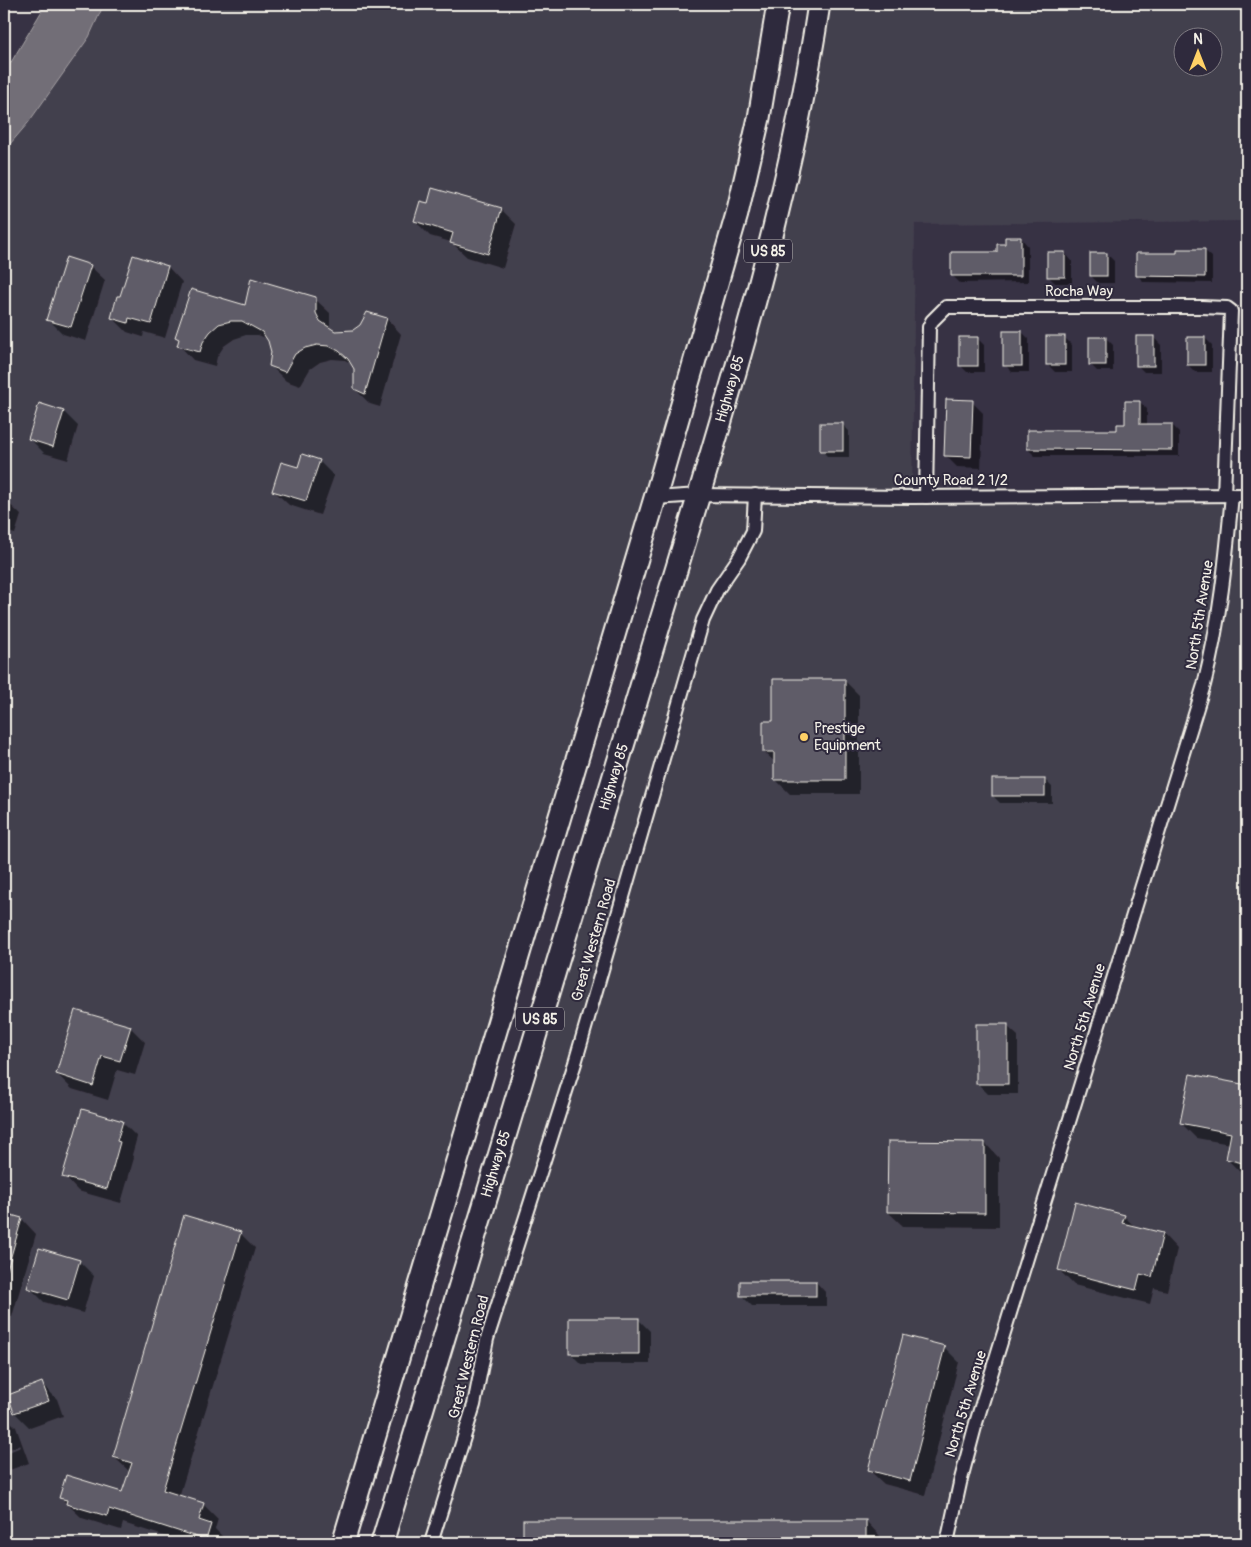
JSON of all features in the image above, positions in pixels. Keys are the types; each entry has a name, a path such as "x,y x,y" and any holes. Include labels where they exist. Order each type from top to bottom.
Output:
{"highway":[{"name":"US 85","path":"343,1543 655,498 746,181 759,118 778,4"},
{"name":"Highway 85","path":"382,1543 699,495 772,235 811,61 820,4"}],"street":[{"name":"Rocha Way","path":"926,497 930,327 936,316 946,307 1227,308 1230,311 1227,493"},
{"name":"County Road 2 1/2","path":"655,498 699,495 926,497 1227,493 1247,495"},
{"name":"North 5th Avenue","path":"947,1543 976,1423 1204,685 1215,641 1223,588 1227,493"},
{"name":"Great Western Road","path":"431,1543 474,1405 487,1340 575,1063 703,620 717,590 739,558 753,531 755,495"}],"shaded area":[{"path":"46,4 104,4 89,37 28,123 4,151 4,74"},
{"path":"104,4 778,4 759,118 343,1543 4,1543 4,151 28,123 89,37"},
{"path":"819,4 1247,4 1247,221 915,224 912,497 1247,495 1247,1543 382,1543 699,495"}],"building":[{"path":"432,188 502,208 488,254 450,243 453,233 414,221 420,201 428,203"},
{"path":"1005,237 1021,237 1021,276 951,276 951,252 997,252 997,244 1005,244"},
{"path":"1177,249 1205,249 1205,277 1136,276 1136,253 1177,253"},
{"path":"1047,252 1065,252 1065,277 1047,277"},
{"path":"1090,253 1107,253 1107,276 1090,276"},
{"path":"133,255 168,266 151,324 129,318 128,323 111,318 117,296 120,296"},
{"path":"66,257 91,265 71,327 46,320"},
{"path":"251,278 316,297 316,313 320,321 335,331 353,330 360,325 367,312 387,318 365,394 354,389 354,369 348,359 339,351 329,346 317,345 305,348 295,354 285,372 269,366 271,352 268,341 262,332 242,321 219,324 203,342 200,352 177,346 179,339 175,337 191,289 245,305"},
{"path":"1003,331 1022,331 1022,366 1003,366"},
{"path":"1046,336 1065,336 1065,365 1046,365"},
{"path":"1136,336 1154,336 1154,366 1136,366"},
{"path":"959,337 978,337 978,366 959,366"},
{"path":"1089,337 1106,337 1106,365 1089,365"},
{"path":"1187,337 1205,337 1205,365 1187,365"},
{"path":"946,399 973,400 971,457 944,456"},
{"path":"1125,401 1140,401 1140,424 1172,424 1172,450 1027,449 1027,430 1117,430 1117,424 1125,424"},
{"path":"39,403 64,411 53,447 28,439"},
{"path":"820,423 843,423 843,451 820,451"},
{"path":"302,454 320,460 306,501 272,491 281,462 298,467"},
{"name":"Prestige Equipment","path":"773,679 845,679 845,780 774,780 774,752 763,752 763,721 773,721"},
{"path":"992,779 1045,779 1045,796 992,796"},
{"path":"75,1010 131,1026 120,1061 102,1056 93,1086 56,1074"},
{"path":"976,1024 1008,1024 1008,1084 976,1084"},
{"path":"1190,1074 1247,1085 1247,1164 1226,1159 1231,1133 1180,1123"},
{"path":"82,1109 123,1121 117,1141 120,1142 107,1189 62,1177"},
{"path":"888,1141 985,1142 985,1213 887,1212"},
{"path":"1075,1202 1125,1215 1122,1223 1163,1233 1152,1277 1140,1274 1136,1290 1058,1270"},
{"path":"4,1213 22,1218 7,1270 4,1270"},
{"path":"184,1215 241,1232 163,1490 204,1503 199,1520 211,1524 206,1540 109,1509 107,1516 66,1504 67,1500 59,1498 66,1475 122,1492 132,1463 113,1457"},
{"path":"39,1248 80,1260 68,1300 27,1288"},
{"path":"740,1281 816,1281 816,1296 740,1296"},
{"path":"569,1318 639,1318 639,1354 569,1354"},
{"path":"903,1335 945,1346 910,1481 868,1470"},
{"path":"42,1382 49,1401 14,1413 8,1395"},
{"path":"523,1520 866,1520 866,1543 523,1543"}],"place":[{"name":"Prestige Equipment","path":"804,737"}]}
